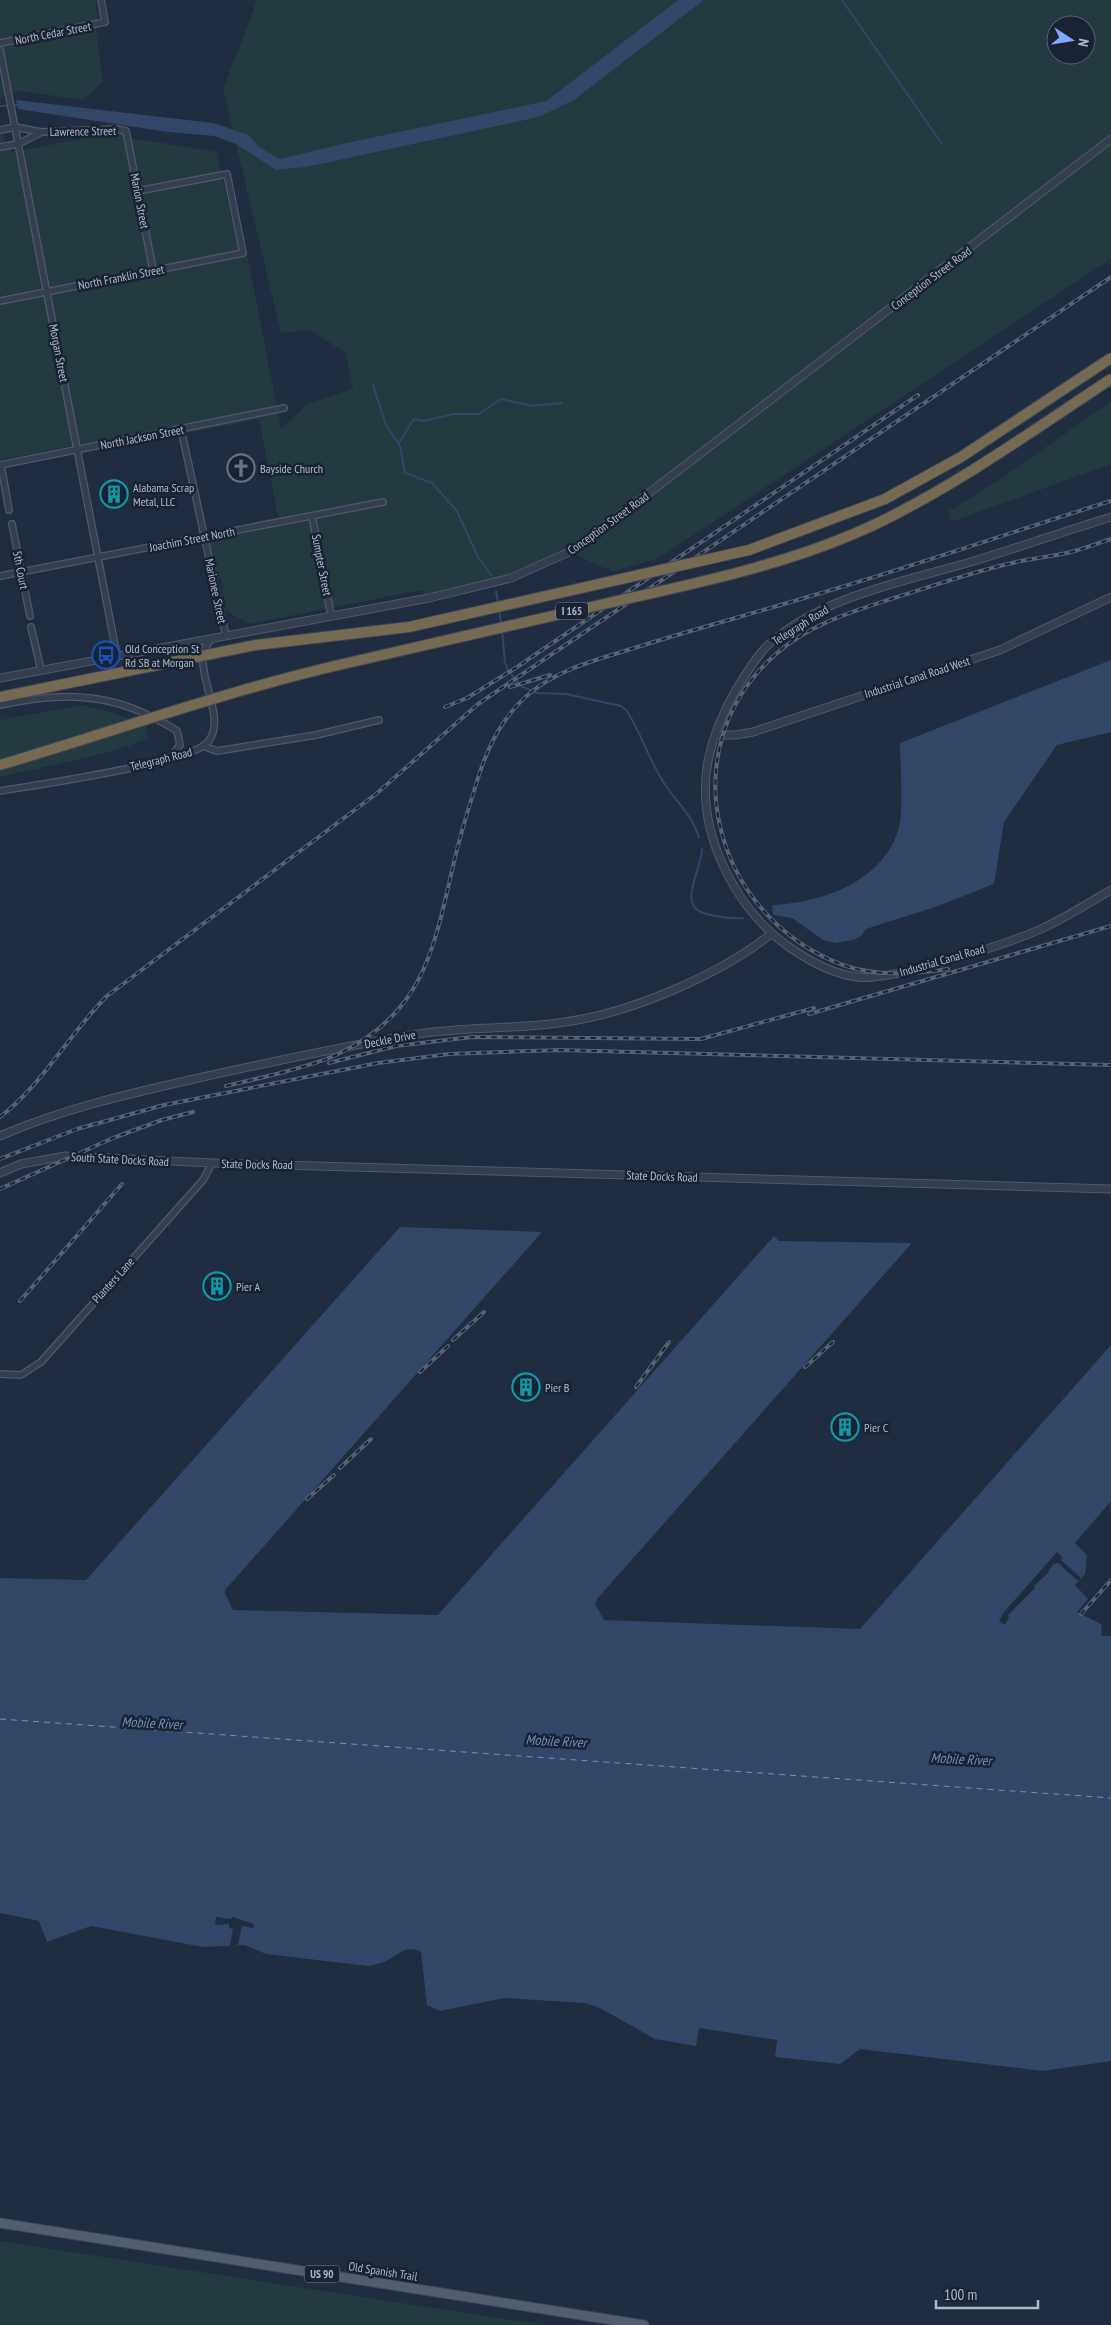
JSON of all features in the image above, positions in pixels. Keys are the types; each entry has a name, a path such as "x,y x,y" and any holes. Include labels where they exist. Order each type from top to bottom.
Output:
{"highway":[{"name":"I 165","path":"0,697 256,646 409,627 749,550 885,499 961,457 1111,358"},
{"name":"I 165","path":"0,765 131,723 277,681 338,665 720,578 814,549 878,522 970,471 1111,379"}],"main road":[{"name":"Old Spanish Trail","path":"0,2223 644,2325"}],"street":[{"name":"North Cedar Street","path":"0,43 105,22 101,0"},
{"name":"Morgan Street","path":"0,50 117,656"},
{"path":"0,130 15,127 41,132"},
{"name":"Lawrence Street","path":"41,132 117,129 126,131"},
{"name":"Marion Street","path":"126,131 153,270"},
{"path":"0,147 18,144 41,132"},
{"name":"Conception Street Road","path":"0,678 226,636 331,614 429,598 511,578 570,552 1111,139"},
{"name":"North Franklin Street","path":"0,301 242,253 227,174 138,191"},
{"name":"North Jackson Street","path":"0,465 284,408"},
{"name":"Marionee Street","path":"181,429 226,636"},
{"path":"0,465 9,510"},
{"name":"Joachim Street North","path":"0,576 383,502"},
{"name":"Sumpter Street","path":"312,516 331,614"},
{"name":"Telegraph Road","path":"771,934 749,909 728,878 714,843 706,792 708,762 727,705 768,645 802,621 846,598 1111,517"},
{"name":"5th Court","path":"12,524 30,616"},
{"name":"Industrial Canal Road West","path":"716,735 736,736 753,732 1000,650 1111,597"},
{"path":"32,628 41,670"},
{"path":"203,746 212,737 215,723 204,667 204,649 214,638"},
{"path":"166,647 179,648 190,652 204,667"},
{"path":"0,705 54,697 99,698 117,701 177,731 180,740 178,749 168,760"},
{"name":"Telegraph Road","path":"0,791 168,760 192,753 203,746 217,752 316,735 379,720"},
{"name":"Industrial Canal Road","path":"771,934 804,958 826,968 856,977 868,978 903,972 1027,935 1052,924 1111,890"},
{"name":"Deckle Drive","path":"0,1136 59,1113 241,1068 414,1034 565,1022 619,1011 731,963 771,934"},
{"name":"South State Docks Road","path":"0,1173 21,1164 65,1156 212,1163"},
{"name":"State Docks Road","path":"212,1163 1111,1189"},
{"name":"Planters Lane","path":"0,1374 21,1375 41,1362 203,1180 212,1163"}],"green space":[{"path":"0,0 95,0 98,16 96,32 103,82 83,100 20,91 0,98"},
{"path":"257,0 678,0 546,101 346,143 280,159 259,147 249,135 233,130 223,90"},
{"path":"704,0 1111,0 1111,259 659,558 613,572 569,552 511,578 426,598 422,590 249,624 226,611 221,578 209,580 200,534 278,517 259,419 83,453 81,444 0,460 0,131 12,152 129,130 132,138 217,152 238,248 248,258 281,429 307,404 353,389 346,353 310,330 281,333 236,144 276,170 307,167 539,117 574,100"},
{"path":"1111,401 1111,464 951,522 949,511 1005,476"},
{"path":"82,705 111,712 146,726 147,737 139,742 102,753 0,777 0,720"},
{"path":"0,2241 544,2325 0,2325"}],"water":[{"path":"678,0 704,0 574,100 539,117 307,167 276,170 236,144 214,136 168,132 18,109 16,100 213,123 249,135 259,147 280,159 346,143 546,101"},
{"path":"1111,660 1111,732 1057,745 1004,822 994,884 935,907 866,929 861,936 853,940 835,943 823,940 792,918 773,915 772,906 774,905 812,899 848,886 878,864 890,849 898,831 901,813 900,743"},
{"name":"Mobile River","path":"400,1227 542,1232 226,1589 225,1593 233,1610 438,1615 774,1236 779,1241 912,1243 597,1599 595,1604 604,1620 860,1629 1111,1345 1111,1501 1075,1543 1087,1555 1085,1574 1075,1585 1088,1599 1077,1612 1101,1624 1102,1636 1111,1636 1111,2061 1043,2071 860,2049 840,2064 775,2057 777,2040 699,2028 696,2046 655,2039 598,2007 584,2003 504,1998 440,2011 427,2005 421,1952 410,1949 402,1951 384,1962 368,1966 266,1954 245,1945 203,1947 91,1926 47,1942 39,1921 0,1913 0,1578 86,1580"}],"pier":[{"path":"1057,1552 1062,1557 1061,1560 1081,1578 1078,1581 1058,1563 1054,1564 1049,1572 1034,1586 1035,1588 1008,1615 1009,1617 1005,1625 999,1621 1004,1612"},
{"path":"216,1917 231,1919 232,1917 254,1924 253,1928 242,1926 238,1945 230,1946 233,1929 229,1928 229,1924 215,1925"}],"waterway":[{"path":"842,0 942,144"},
{"path":"0,106 18,105"},
{"path":"373,385 386,425 400,446 405,473 432,483 457,511 478,557 491,575"},
{"path":"398,444 414,419 423,421 454,414 479,414 501,399 532,406 562,403"},
{"path":"496,591 498,603"},
{"path":"499,611 501,623"},
{"path":"502,630 505,662 508,670 521,686 537,693 566,694 621,706 627,711 660,777 689,817 699,838"},
{"path":"702,849 692,887 691,896 693,904 698,910 707,914 725,918 743,918"}],"ferry route":[{"path":"0,1719 1111,1798"}],"railway":[{"path":"0,1117 30,1090 80,1026 107,996 376,794 478,704 1111,277"},
{"path":"445,707 467,698 517,667 918,395"},
{"path":"280,1073 331,1057 367,1038 389,1019 407,999 431,951 455,856 478,777 488,750 510,714 519,703 541,685 565,671 605,657 886,573 1111,501"},
{"path":"948,969 882,973 843,965 798,942 762,910 736,871 720,827 715,781 723,736 743,693 776,654 817,627 862,608 967,575 1019,561 1071,552 1111,539"},
{"path":"510,687 550,675"},
{"path":"809,1014 1111,926"},
{"path":"329,1063 396,1046 472,1037 701,1039 814,1008"},
{"path":"0,1159 77,1129 164,1105 378,1063 449,1054 559,1050 1111,1065"},
{"path":"226,1086 285,1072"},
{"path":"0,1189 113,1138 162,1120 193,1112"},
{"path":"20,1301 122,1184"},
{"path":"453,1340 484,1312"},
{"path":"636,1387 669,1342"},
{"path":"805,1367 833,1342"},
{"path":"420,1372 448,1346"},
{"path":"340,1468 371,1439"},
{"path":"307,1499 334,1475"},
{"path":"1081,1614 1111,1580"}],"place":[{"name":"Bayside Church","path":"241,468"},
{"name":"Alabama Scrap Metal, LLC","path":"114,494"},
{"name":"Old Conception St Rd SB at Morgan","path":"106,655"},
{"name":"Pier A","path":"217,1286"},
{"name":"Pier B","path":"526,1387"},
{"name":"Pier C","path":"845,1427"}]}
